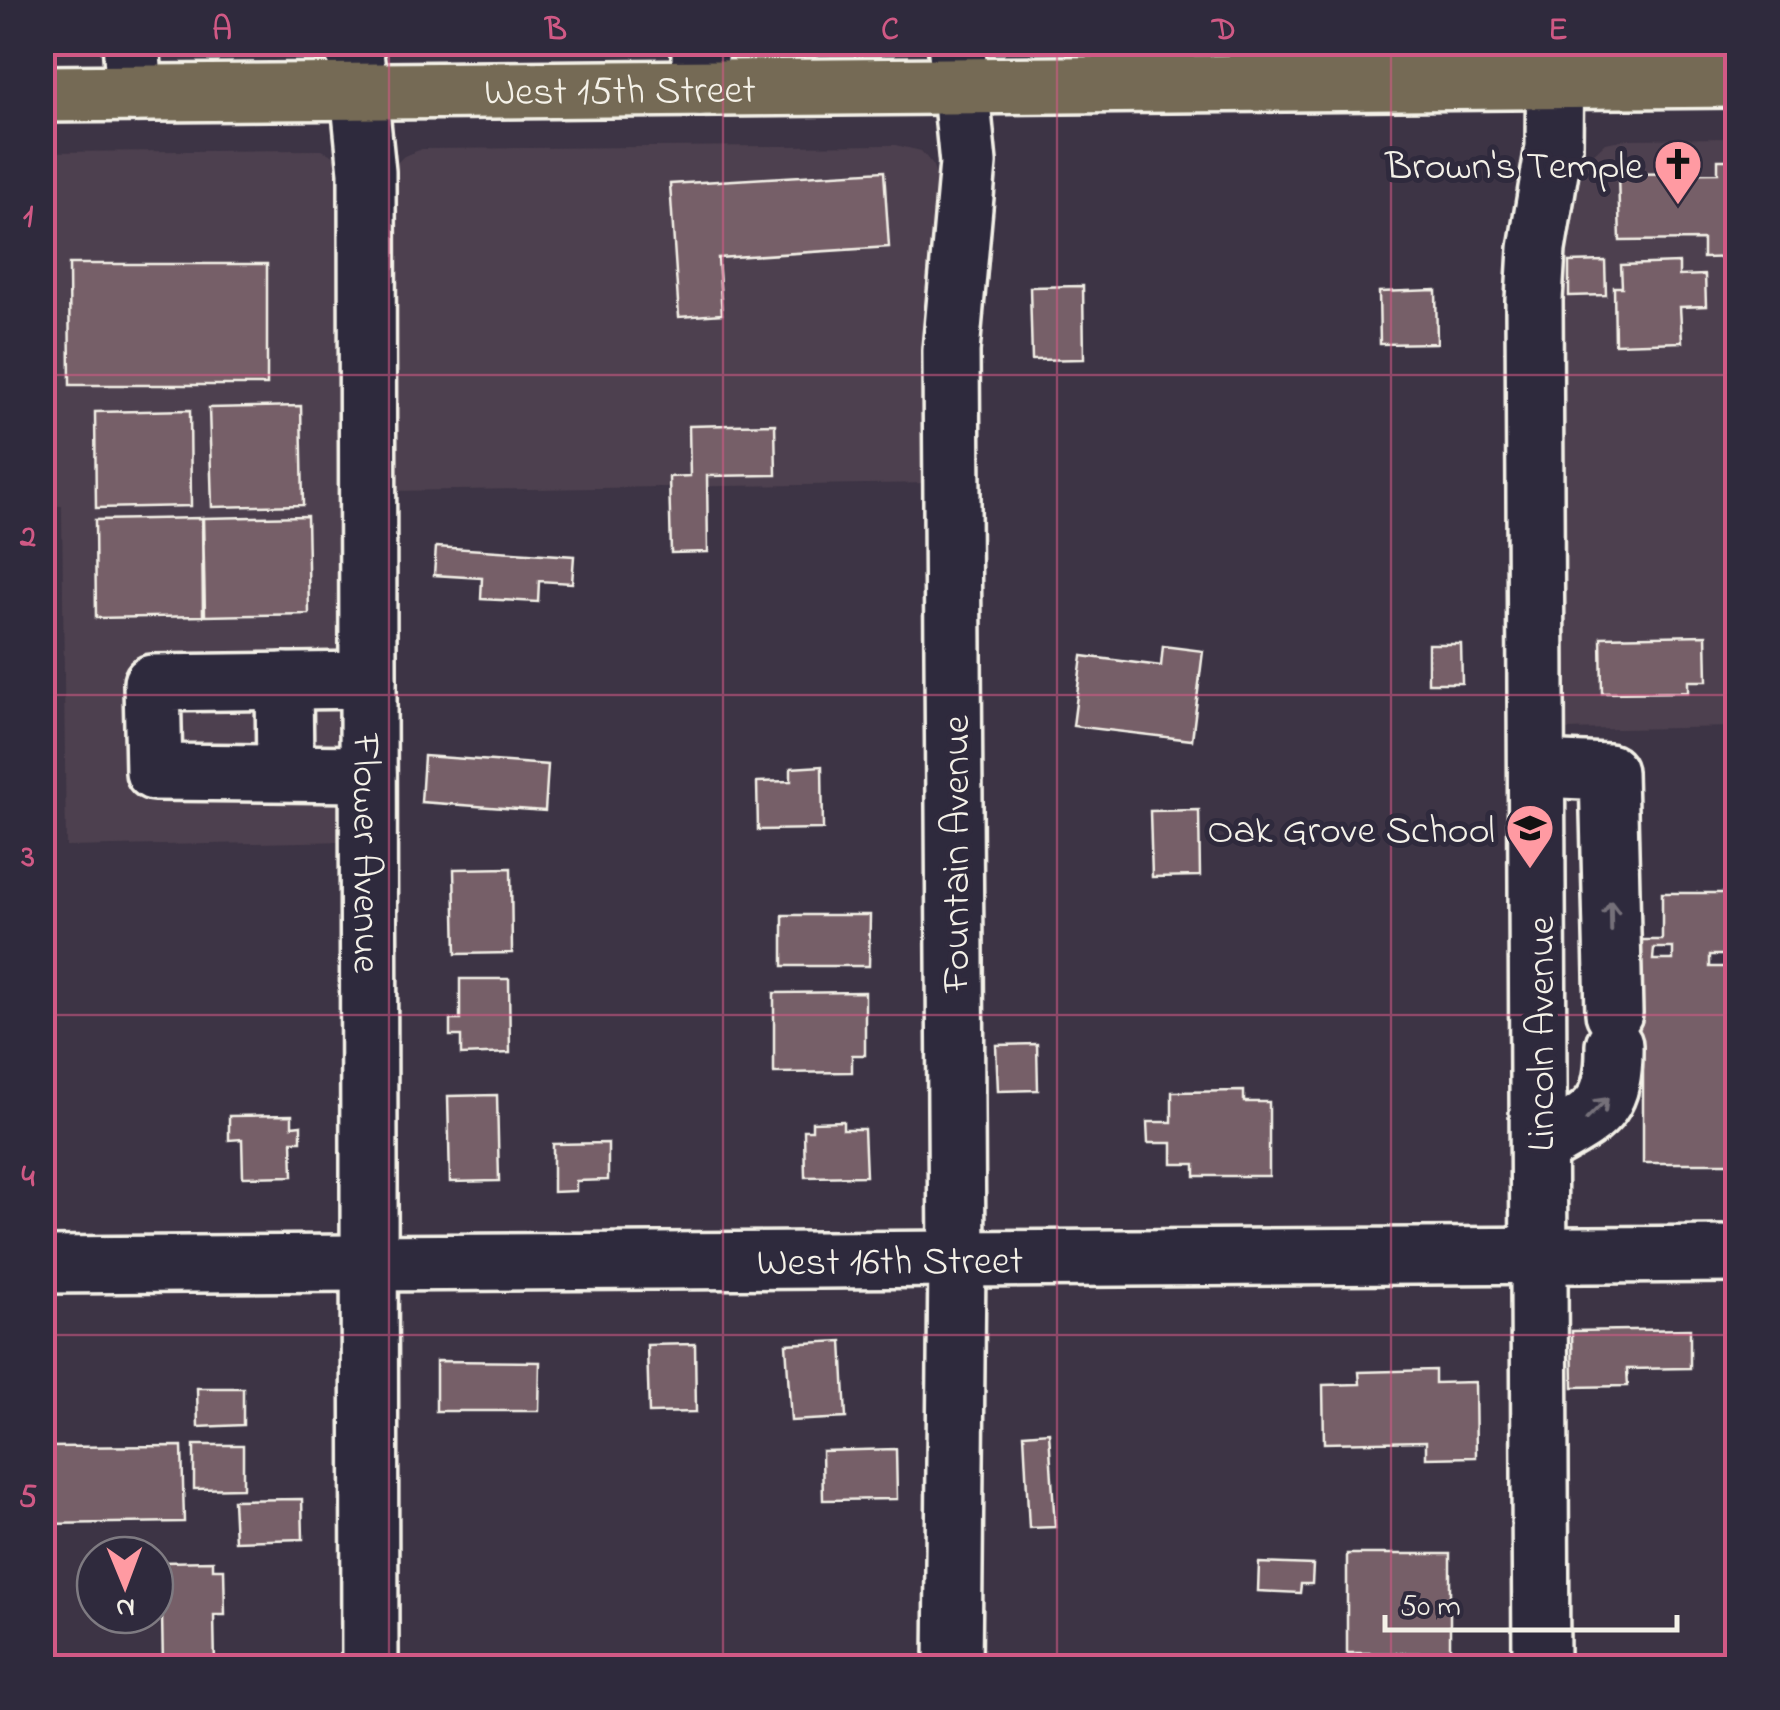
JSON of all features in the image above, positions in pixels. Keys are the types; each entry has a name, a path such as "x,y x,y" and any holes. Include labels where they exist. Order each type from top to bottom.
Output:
{"highway":[{"name":"West 15th Street","path":"42,94 133,68 1556,61 1738,79"}],"street":[{"name":"Lincoln Avenue","path":"1542,1668 1534,300 1537,249 1554,147 1556,61"},
{"name":"Fountain Avenue","path":"953,1668 957,1261 952,351 968,163 959,64"},
{"name":"Flower Avenue","path":"356,67 367,172 370,1668"},
{"path":"368,680 152,684 154,772 368,774"},
{"path":"284,681 286,772"},
{"path":"1538,769 1608,772 1614,1029 1614,1070 1608,1097 1594,1116 1540,1146"},
{"name":"West 16th Street","path":"42,1265 1738,1254"}],"shaded area":[{"path":"1737,138 1737,727 1557,730 1555,279 1570,210 1587,160 1605,143 1627,139"},
{"path":"895,145 921,151 932,164 941,189 932,483 387,491 391,169 404,156 422,149"},
{"path":"322,150 334,156 344,169 348,841 66,847 62,506 42,505 42,152"}],"building":[{"name":"Brown's Temple","path":"1718,160 1738,160 1738,257 1703,258 1703,240 1620,241 1618,174 1718,173"},
{"path":"884,171 889,247 718,258 722,314 679,317 670,184"},
{"path":"1605,261 1606,295 1569,296 1569,262"},
{"path":"1679,263 1679,276 1705,275 1706,306 1680,307 1682,342 1615,344 1614,287 1622,287 1621,265"},
{"path":"69,264 267,264 267,385 70,385"},
{"path":"1083,286 1084,359 1032,360 1030,287"},
{"path":"1436,290 1437,343 1380,344 1379,292"},
{"path":"301,406 303,505 212,507 209,408"},
{"path":"190,410 191,506 96,508 95,412"},
{"path":"775,424 776,475 707,476 708,552 671,553 669,477 690,476 689,426"},
{"path":"307,516 309,614 205,616 203,518"},
{"path":"202,518 203,616 96,618 95,520"},
{"path":"436,547 574,556 572,583 539,581 538,602 481,599 482,578 434,575"},
{"path":"1706,635 1707,681 1688,681 1688,692 1602,693 1601,637"},
{"path":"1428,644 1461,644 1462,683 1428,683"},
{"path":"1163,646 1203,651 1192,740 1073,726 1082,656 1161,666"},
{"path":"424,756 548,765 545,811 421,802"},
{"path":"822,766 823,829 758,830 757,782 791,781 791,768"},
{"path":"1199,810 1200,876 1152,877 1150,811"},
{"path":"511,868 512,953 456,954 454,869"},
{"path":"1662,893 1738,893 1738,955 1710,955 1710,967 1738,967 1738,1163 1643,1163 1643,1046 1597,1046 1626,940 1662,940","holes":["1654,948 1673,948 1673,960 1653,960"]},
{"path":"783,915 870,915 869,966 783,966"},
{"path":"460,979 509,979 510,1053 461,1055 461,1036 450,1036 450,1020 460,1020"},
{"path":"865,992 865,1055 852,1055 852,1072 774,1073 774,993"},
{"path":"1037,1044 1038,1090 998,1091 996,1045"},
{"path":"1244,1091 1244,1102 1269,1102 1269,1176 1195,1176 1195,1164 1172,1164 1172,1143 1148,1143 1147,1122 1172,1122 1172,1092"},
{"path":"497,1095 499,1181 450,1182 448,1096"},
{"path":"292,1115 292,1126 301,1125 301,1141 292,1141 293,1176 243,1177 242,1139 229,1140 229,1116"},
{"path":"843,1121 843,1129 864,1129 866,1176 805,1177 804,1130 812,1130 812,1122"},
{"path":"608,1143 608,1180 576,1181 576,1191 553,1192 553,1144"},
{"path":"1690,1329 1690,1368 1627,1369 1628,1386 1573,1387 1572,1331"},
{"path":"842,1341 846,1418 791,1421 786,1344"},
{"path":"695,1344 696,1412 649,1413 647,1345"},
{"path":"436,1361 540,1362 539,1411 436,1411"},
{"path":"1435,1370 1435,1383 1475,1382 1476,1457 1426,1458 1426,1441 1324,1443 1323,1385 1360,1384 1359,1372"},
{"path":"197,1388 243,1388 243,1425 198,1427"},
{"path":"1049,1432 1055,1527 1029,1528 1024,1434"},
{"path":"194,1445 243,1445 243,1488 194,1489"},
{"path":"182,1446 184,1522 42,1524 42,1447"},
{"path":"896,1449 897,1499 823,1500 822,1451"},
{"path":"302,1499 303,1539 235,1541 233,1500"},
{"path":"1347,1554 1450,1554 1450,1653 1347,1653"},
{"path":"213,1561 213,1569 224,1569 225,1615 214,1615 215,1665 163,1666 162,1635 175,1635 175,1562"},
{"path":"1259,1563 1313,1565 1312,1584 1301,1584 1300,1593 1258,1591"}],"place":[{"name":"Brown's Temple","path":"1678,206"},
{"name":"Oak Grove School","path":"1530,870"}]}
